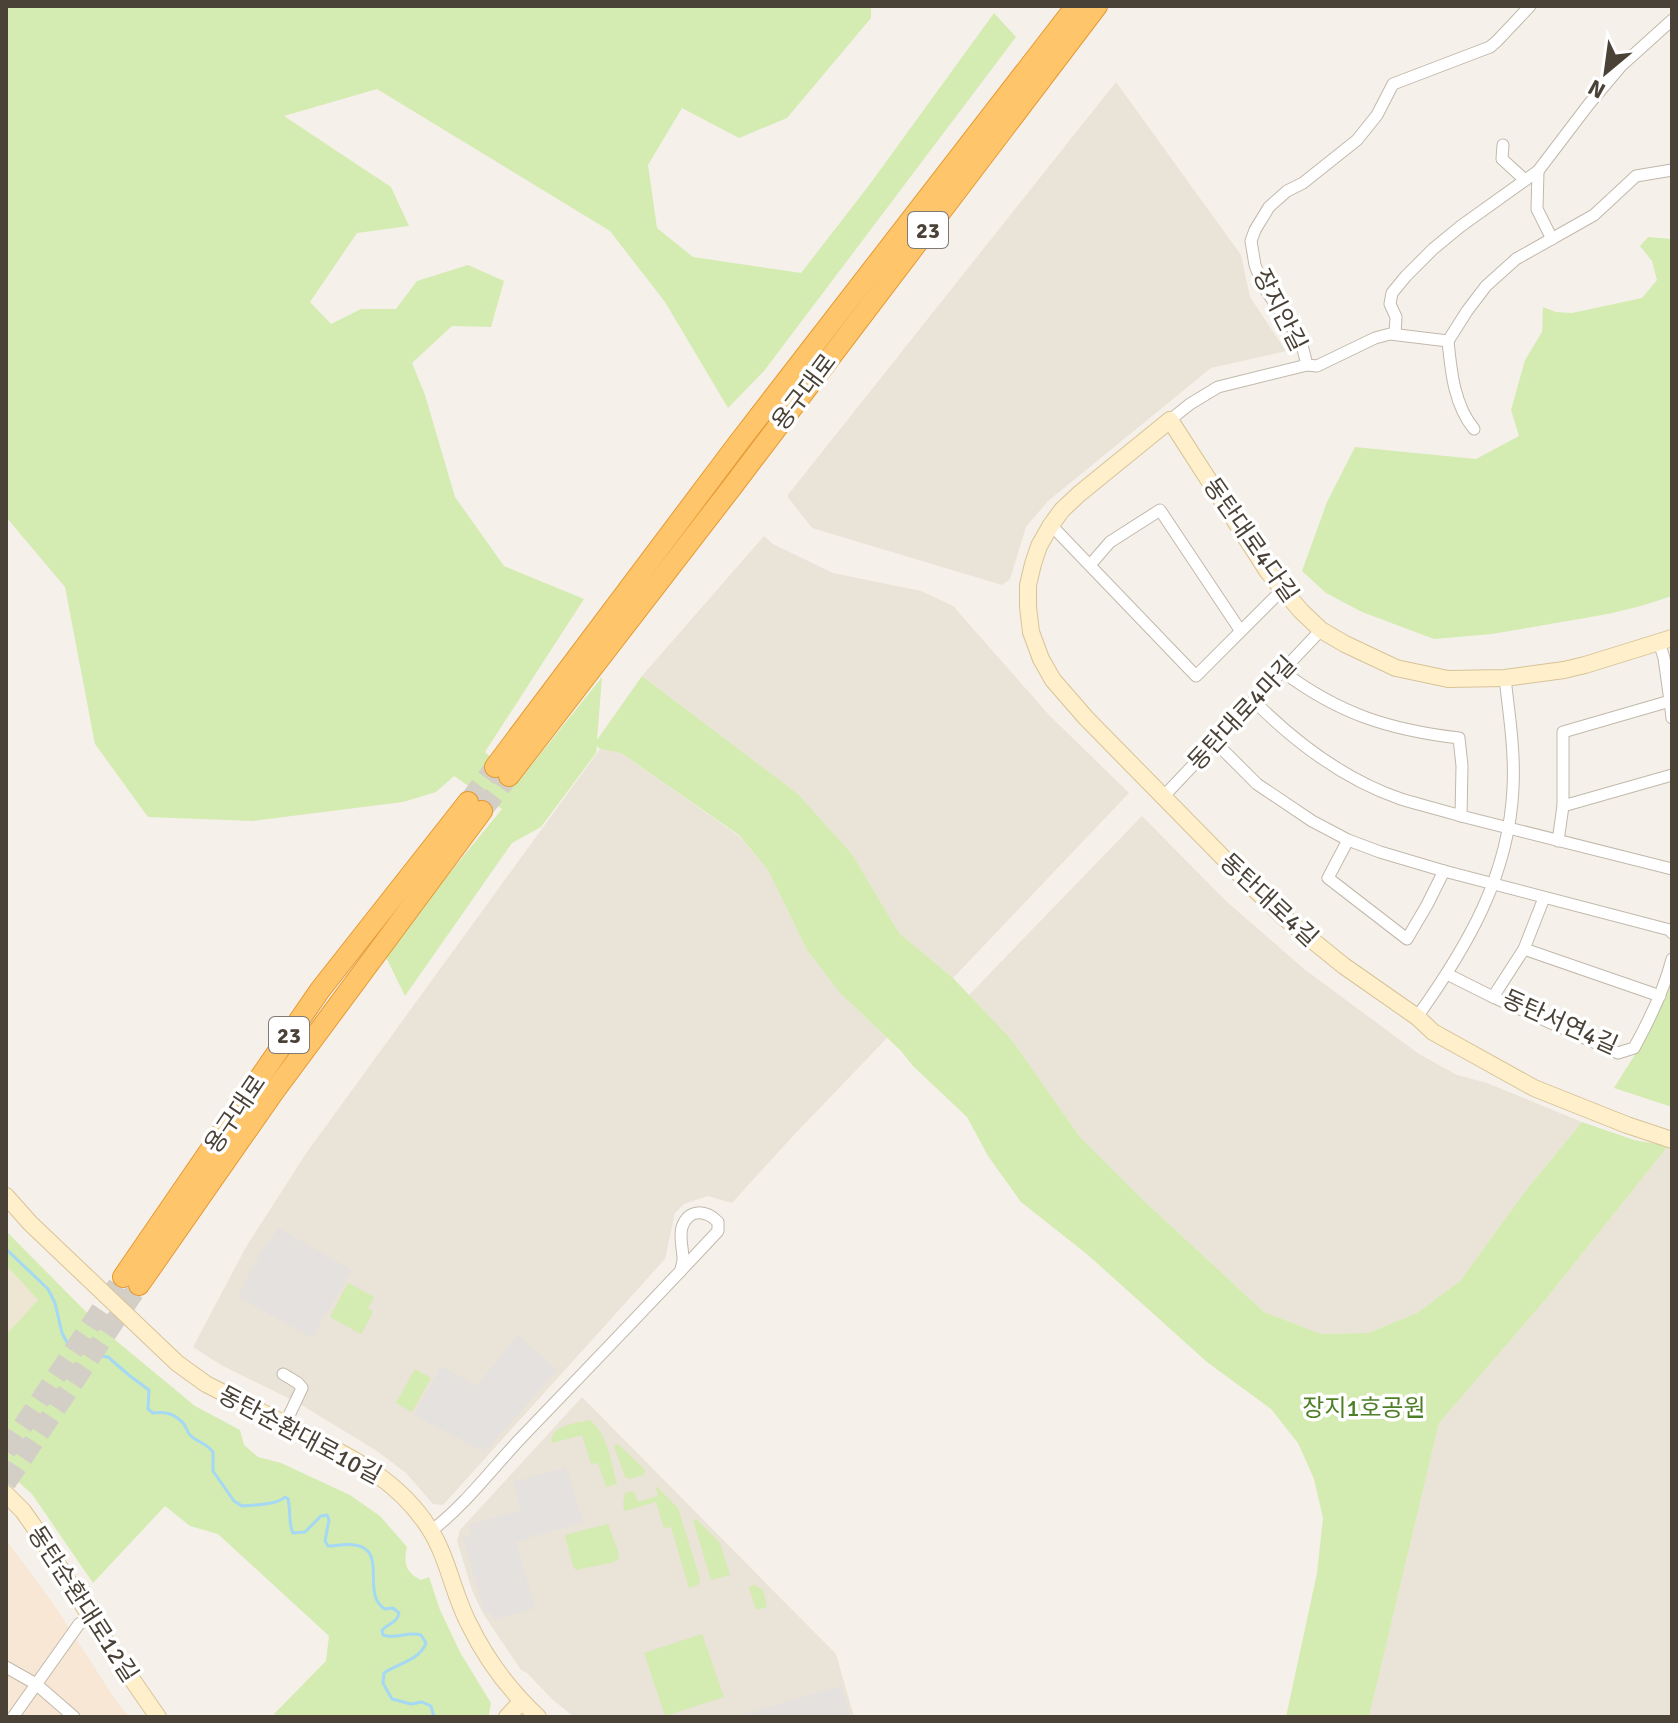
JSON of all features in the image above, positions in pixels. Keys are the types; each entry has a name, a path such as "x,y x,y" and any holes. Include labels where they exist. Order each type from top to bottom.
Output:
{"highway":[{"name":"용구대로","path":"724,480 736,446 1076,6"},
{"name":"용구대로","path":"502,771 724,480 757,453 1097,6"},
{"name":"용구대로","path":"131,1281 273,1093 475,806"}],"street":[{"name":"장지안길","path":"1448,341 1390,334 1317,366 1307,365 1301,341 1263,286 1251,241 1269,207 1357,140 1377,115 1393,84 1490,47 1530,6"},
{"path":"1395,334 1396,317 1390,304 1392,293 1406,276 1442,241 1538,171 1621,66 1672,20"},
{"path":"1503,145 1502,159 1525,180"},
{"path":"1474,429 1457,397 1448,341 1486,286 1516,259 1594,215 1636,176 1672,170"},
{"path":"1538,171 1537,209 1552,239"},
{"path":"1170,420 1218,387 1307,365"},
{"name":"동탄대로4길","path":"1170,420 1062,510 1039,546 1028,585 1028,607 1031,632 1053,680 1163,797 1286,919 1344,966 1417,1017 1433,1032 1534,1088 1672,1140"},
{"name":"동탄대로4다길","path":"1170,420 1282,590 1321,630 1370,658 1396,668 1448,679 1505,678 1585,665 1666,640"},
{"path":"1090,565 1110,542 1160,510 1240,630"},
{"path":"1051,525 1196,676 1282,590"},
{"name":"동탄대로4마길","path":"1163,797 1321,630"},
{"path":"1666,640 1664,658 1672,718"},
{"path":"1282,671 1325,700 1373,721 1399,729 1459,738 1461,816"},
{"path":"1417,1017 1472,932 1494,885 1504,852 1512,810 1513,766 1505,678"},
{"path":"1254,701 1292,736 1341,771 1399,798 1672,869"},
{"path":"1558,841 1563,806 1563,732 1670,701"},
{"path":"1215,742 1257,784 1312,821 1348,840 1444,871 1672,933"},
{"path":"1563,806 1672,775"},
{"path":"1348,840 1328,878 1407,939 1444,871"},
{"name":"동탄서연4길","path":"1544,898 1524,949 1493,997 1618,1053 1634,1048 1660,996 1672,959"},
{"path":"1524,949 1660,996"},
{"path":"1447,974 1493,997"},
{"name":"동탄순환대로10길","path":"6,1196 30,1223 177,1363 206,1384 369,1468 405,1497 431,1531 468,1624 495,1669 521,1702 538,1717"},
{"path":"431,1531 446,1519 680,1272 718,1231 718,1222 713,1216 693,1212 681,1228 683,1260 680,1272"},
{"path":"283,1374 302,1388 285,1424"},
{"name":"동탄순환대로12길","path":"6,1494 23,1511 158,1717"},
{"path":"13,1717 79,1624 90,1617"},
{"path":"6,1667 36,1684 74,1717"},
{"path":"507,1717 521,1702"}],"shaded area":[{"path":"1116,82 1241,255 1250,297 1286,351 1211,368 1048,501 1026,527 1010,579 1002,585 812,528 787,496"},
{"path":"764,536 773,544 833,573 921,591 953,606 1049,715 1129,793 953,978 899,933 852,854 798,794 642,676"},
{"path":"600,749 621,753 739,836 768,870 807,950 840,993 887,1038 732,1203 708,1196 684,1204 675,1213 665,1259 443,1505 433,1504 406,1473 377,1451 300,1404 221,1365 193,1347 246,1247 307,1152"},
{"path":"1142,816 1226,901 1304,969 1419,1054 1457,1075 1487,1083 1582,1122 1527,1189 1460,1281 1417,1313 1368,1333 1321,1334 1264,1312 1080,1137 1011,1039 969,995"},
{"path":"1668,1146 1672,1147 1672,1717 1369,1717 1439,1423 1546,1299"},
{"path":"279,1228 352,1270 312,1338 238,1297 260,1254"},
{"path":"6,1265 38,1300 6,1335"},
{"path":"517,1335 557,1370 485,1452 414,1415 441,1366 477,1386"},
{"path":"582,1397 836,1654 854,1717 574,1717 521,1670 482,1612 457,1541 460,1530"},
{"path":"566,1467 583,1522 516,1542 535,1608 494,1620 491,1612 485,1614 463,1538 472,1535 469,1525 521,1510 513,1482"},
{"path":"7,1541 52,1602 129,1717 6,1717"},
{"path":"841,1686 850,1717 735,1717"}],"green space":[{"name":"장지1호공원","path":"6,6 871,6 871,18 787,118 739,138 682,108 648,165 657,228 693,257 801,273 994,13 1016,37 764,371 728,408 665,302 610,231 377,89 284,116 391,187 409,226 357,233 310,302 331,324 361,309 396,309 417,281 468,265 504,281 491,327 452,326 412,363 425,395 455,497 504,566 584,599 485,752 518,782 602,677 597,740 642,676 798,794 852,854 899,933 953,978 1011,1039 1080,1137 1264,1312 1321,1334 1368,1333 1417,1313 1460,1281 1527,1189 1582,1122 1634,1140 1668,1146 1546,1299 1439,1423 1369,1717 1286,1717 1317,1573 1323,1518 1314,1479 1298,1443 1271,1409 1207,1362 1088,1255 1021,1202 988,1156 967,1117 840,993 807,950 768,870 739,835 621,753 597,746 596,753 541,827 512,843 405,996 384,953 502,809 454,776 436,792 403,802 253,821 148,817 95,744 65,587 6,517"},
{"path":"1648,237 1672,239 1672,596 1608,614 1492,634 1434,639 1362,612 1326,593 1302,571 1327,502 1355,447 1476,459 1519,436 1511,410 1525,360 1542,332 1543,307 1572,313 1642,298 1657,280 1652,261 1640,246"},
{"path":"1672,981 1672,1107 1614,1088 1653,1023"},
{"path":"6,1231 108,1334 195,1406 240,1430 244,1445 258,1457 281,1463 350,1495 380,1516 407,1547 405,1558 409,1571 421,1580 429,1577 440,1610 461,1654 491,1703 489,1714 492,1717 277,1717 274,1714 326,1661 329,1636 218,1534 190,1526 165,1506 93,1583 32,1494 6,1471 6,1335 38,1300 6,1265"},
{"path":"348,1283 374,1297 368,1308 373,1312 361,1334 330,1317"},
{"path":"415,1369 431,1378 412,1412 396,1403"},
{"path":"589,1420 605,1440 617,1484 606,1487 598,1463 591,1464 582,1435 552,1443 552,1437 559,1429"},
{"path":"618,1444 645,1470 644,1475 629,1479 625,1477 614,1446"},
{"path":"655,1485 678,1508 700,1579 698,1585 689,1588 671,1527 664,1528 656,1502 625,1511 625,1493 634,1491 638,1502 658,1496"},
{"path":"696,1519 720,1543 730,1575 711,1580 693,1520"},
{"path":"608,1524 618,1559 576,1570 565,1536"},
{"path":"754,1585 763,1590 767,1607 756,1610 749,1587"},
{"path":"702,1634 724,1697 665,1716 644,1653"}],"waterway":[{"path":"6,1249 48,1289 68,1344 88,1354 108,1357 149,1390 148,1409 177,1418 193,1438 213,1452 213,1471 234,1501 242,1506 271,1503 285,1497 288,1499 293,1533 305,1532 321,1516 327,1515 325,1541 328,1546 352,1544 371,1555 378,1602 385,1609 393,1608 399,1613 395,1621 382,1630 383,1635 421,1635 426,1643 413,1658 384,1673 383,1683 392,1699 411,1704 422,1702 431,1706 434,1717"}],"tunnel":[{"path":"468,802 495,767"},
{"path":"482,811 509,776"},
{"path":"6,1451 123,1277"},
{"path":"6,1483 139,1285"}]}
